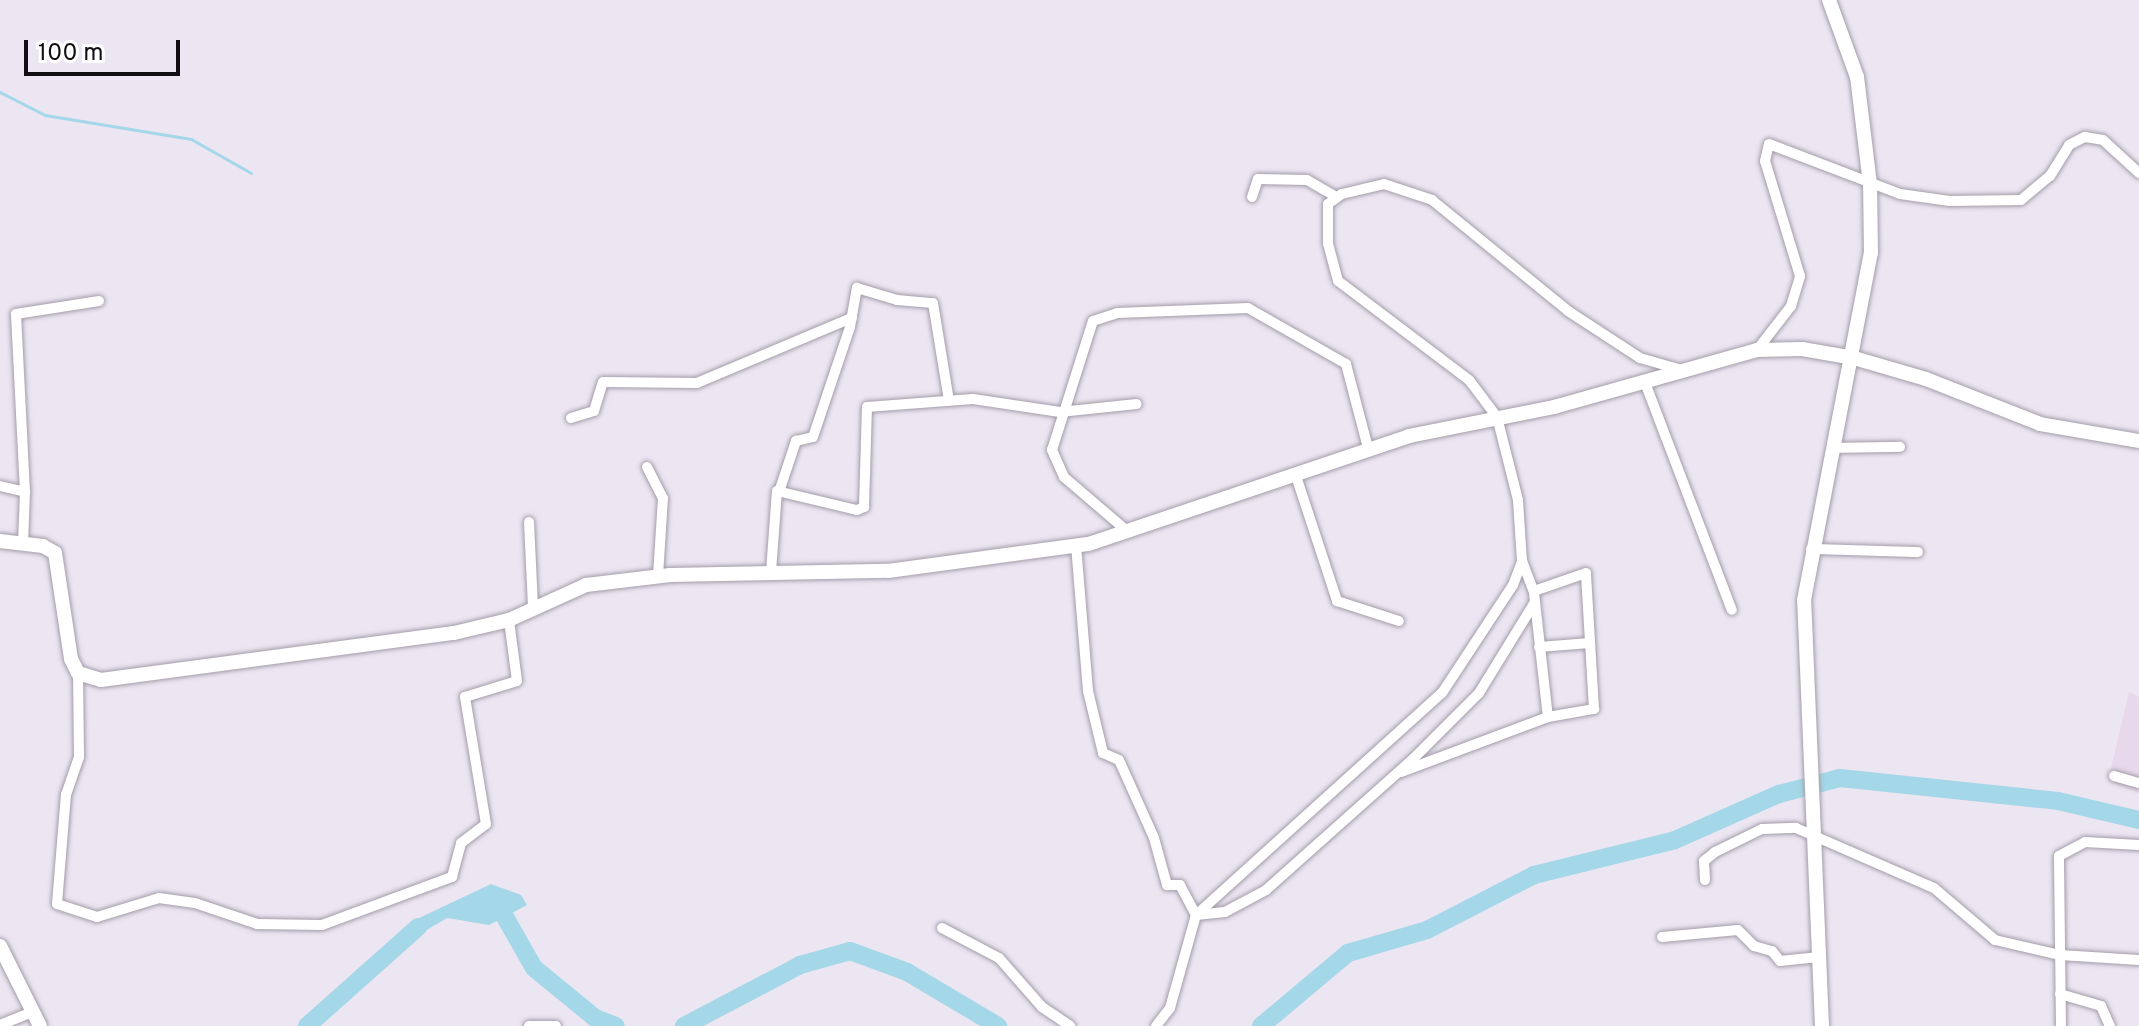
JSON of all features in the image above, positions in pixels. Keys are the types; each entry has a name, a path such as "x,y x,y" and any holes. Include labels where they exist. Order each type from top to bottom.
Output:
{"street":[{"path":"1822,1026 1804,600 1811,549 1870,273 1870,184 1857,77 1829,0"},
{"path":"1757,350 1791,306 1800,276 1765,148 1776,143 1870,184 1925,199 2021,200 2050,176 2069,145 2091,137 2115,149 2139,173"},
{"path":"1252,197 1258,179 1307,180 1337,197"},
{"path":"1548,717 1534,596 1522,561 1518,500 1497,417 1455,368 1338,281 1326,207 1337,197 1388,184 1432,200 1568,311 1640,358 1678,369"},
{"path":"771,572 774,494 780,489 796,441 813,437 852,318 857,288 897,300 933,303 949,401"},
{"path":"23,543 25,492 16,314 99,301"},
{"path":"1127,531 1056,466 1052,450 1060,412 1093,321 1117,313 1229,305 1248,308 1346,364 1368,448"},
{"path":"571,418 594,411 603,382 697,383 852,318"},
{"path":"78,673 101,680 454,633 509,620 586,585 658,576 888,571 1076,545 1296,476 1368,448 1757,350 1802,349 1854,358 1926,379 2040,424 2139,441"},
{"path":"1644,380 1732,610"},
{"path":"780,489 861,510 865,502 866,408 988,401 1060,412 1137,404"},
{"path":"1833,448 1900,447"},
{"path":"647,467 663,498 658,576"},
{"path":"1296,476 1337,601 1399,621"},
{"path":"0,486 25,492"},
{"path":"529,522 533,608"},
{"path":"0,541 23,543 55,553 71,659 78,673 79,757 66,794 57,904 97,917 159,898 195,903 257,924 322,925 452,877 461,843 486,824 465,697 517,681 509,620"},
{"path":"1076,545 1088,691 1100,745 1104,754 1119,760 1154,838 1167,886 1180,885 1196,915"},
{"path":"1811,549 1918,552"},
{"path":"1156,1026 1170,1008 1196,915 1442,693 1500,607 1522,561"},
{"path":"1196,915 1225,912 1266,890 1398,773 1479,693 1534,596 1585,571 1594,708 1548,717 1398,773"},
{"path":"1539,647 1590,643"},
{"path":"2114,776 2139,783"},
{"path":"1705,880 1706,857 1754,832 1781,827 1814,833 1934,888 1995,940 2060,955 2139,960"},
{"path":"2061,1026 2060,853 2085,842 2139,845"},
{"path":"942,928 999,958 1042,1007 1070,1026"},
{"path":"1662,937 1738,930 1755,947 1771,949 1780,961 1819,957"},
{"path":"0,946 40,1026"},
{"path":"2060,994 2101,1006 2110,1026"},
{"path":"0,1025 33,1012"},
{"path":"529,1026 556,1026"}],"shaded area":[{"path":"2129,692 2139,697 2139,793 2108,781"}],"water":[{"path":"491,884 521,895 527,905 489,925 447,918 420,934 415,920"}],"waterway":[{"path":"0,92 45,115 191,139 251,173"},
{"path":"1261,1026 1348,953 1427,930 1534,875 1675,840 1779,794 1840,778 2058,801 2139,820"},
{"path":"505,917 534,968 595,1018 616,1026"},
{"path":"307,1026 418,927"},
{"path":"684,1026 800,965 850,951 907,972 998,1026"}]}
